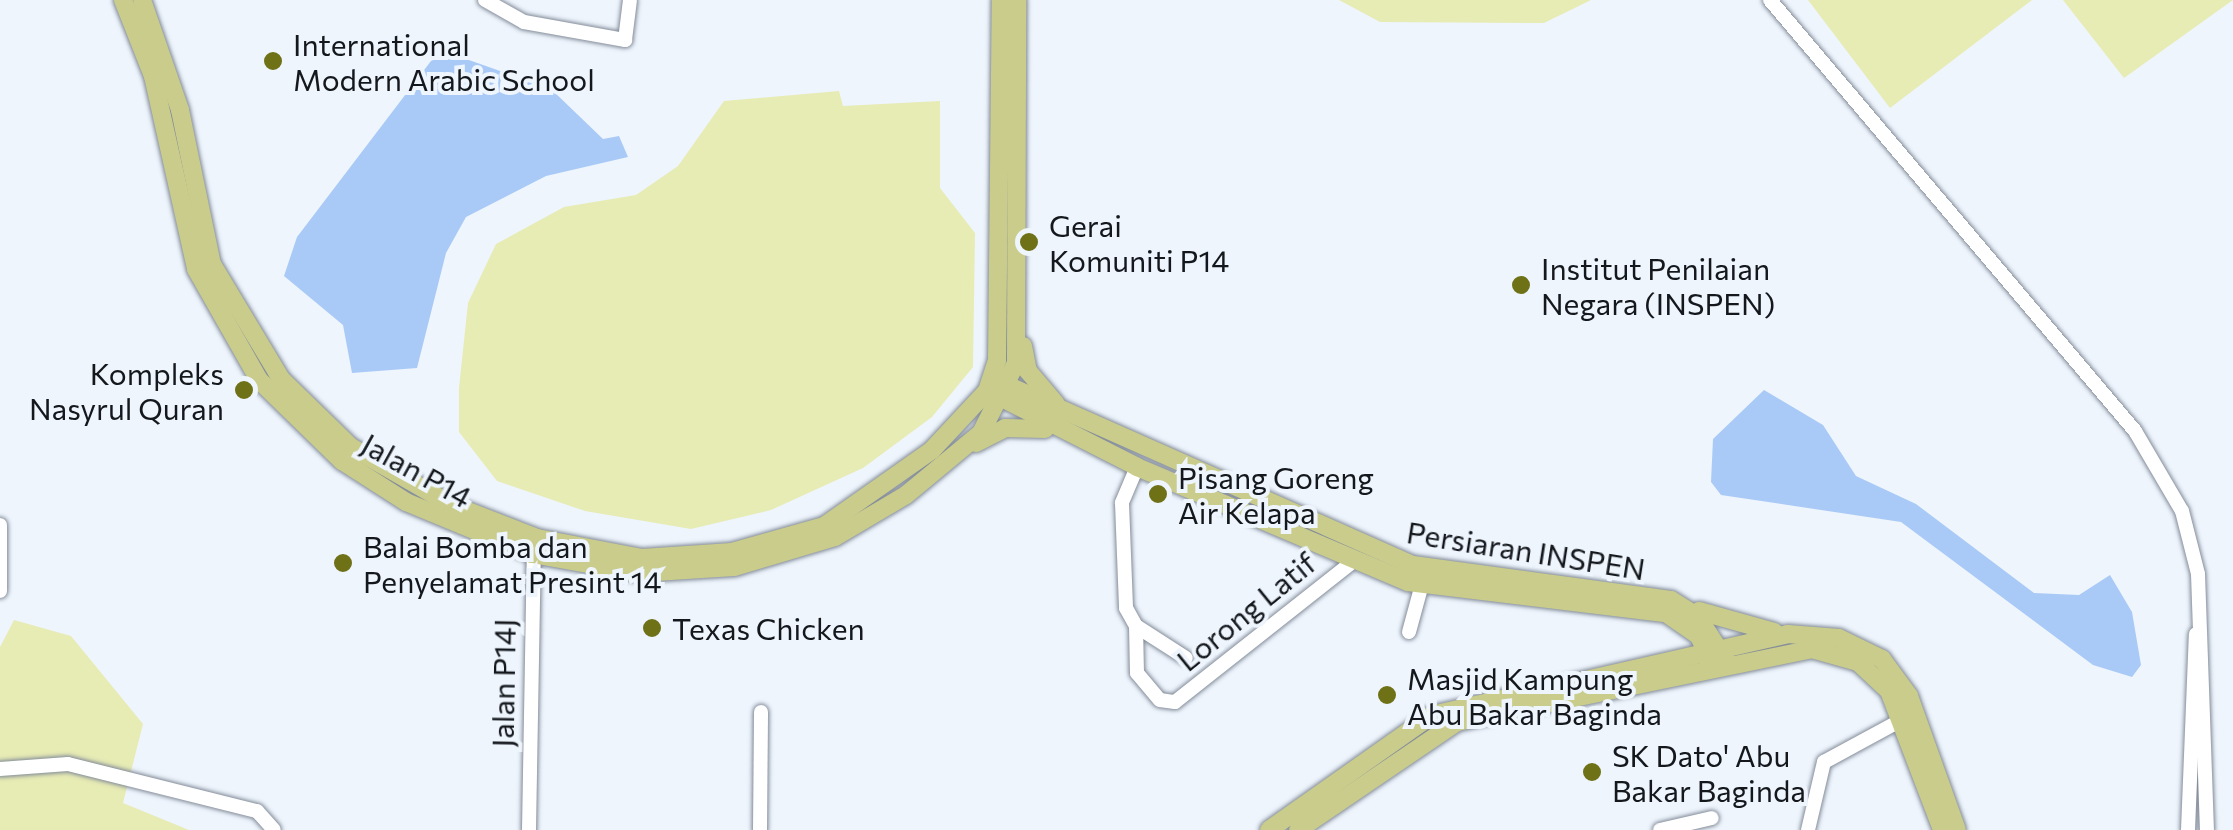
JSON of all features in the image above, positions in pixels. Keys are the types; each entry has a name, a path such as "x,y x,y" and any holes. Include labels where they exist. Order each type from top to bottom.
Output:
{"main road":[{"name":"Jalan P14","path":"122,0 152,76 196,268 259,380 370,481 534,546 639,574 734,568 835,537 946,464 998,389"},
{"name":"Jalan P14","path":"142,0 180,110 212,264 252,342 381,468 534,546 642,558 778,542 824,526 896,478 998,389"},
{"path":"998,389 1001,0"},
{"path":"1017,0 1019,326 1028,372 1073,428"},
{"path":"998,389 1019,326"},
{"path":"998,389 1073,428"},
{"path":"946,464 1005,428 1029,424 1073,428"},
{"name":"Persiaran INSPEN","path":"1073,428 1137,467 1352,562 1422,584 1666,613 1688,624"},
{"name":"Persiaran INSPEN","path":"1073,428 1413,565 1671,600 1718,658"},
{"path":"1671,600 1725,624 1839,638 1895,674 1957,830"},
{"path":"1688,624 1718,658"},
{"path":"1676,666 1688,624"},
{"path":"1268,830 1432,715 1718,658 1788,634"},
{"path":"1718,658 1834,653 1874,675 1906,718 1942,830"},
{"path":"1302,830 1354,788 1457,722 1676,666"}],"street":[{"path":"485,0 524,22 625,40 630,0"},
{"path":"1770,0 2135,432 2191,534 2200,619 2207,830"},
{"path":"1137,467 1121,516 1126,608 1136,626 1186,658"},
{"path":"0,525 0,591"},
{"name":"Jalan P14J","path":"529,830 534,546"},
{"name":"Lorong Latif","path":"1136,626 1137,674 1160,700 1175,702 1352,562"},
{"path":"1409,632 1422,584"},
{"path":"2188,830 2188,679 2200,619"},
{"path":"760,830 761,712"},
{"path":"1808,830 1824,762 1906,718"},
{"path":"0,769 68,764 257,811 274,830"},
{"path":"2188,774 2208,773"},
{"path":"1660,830 1712,818"}],"green space":[{"path":"1339,0 1591,0 1544,23 1380,22"},
{"path":"1808,0 2032,0 1890,108"},
{"path":"2063,0 2233,0 2124,78"},
{"path":"839,91 843,106 940,101 940,188 975,233 973,367 932,417 863,468 771,510 691,529 585,511 497,481 459,432 459,388 468,303 496,244 564,207 636,195 678,166 724,101"},
{"path":"14,620 71,636 143,724 123,803 189,830 0,830 0,647"}],"water":[{"path":"449,53 551,89 603,139 619,136 628,157 546,176 466,217 446,253 417,368 352,373 343,325 284,276 297,237 431,61"},
{"path":"1764,390 1823,425 1856,476 1916,504 2034,593 2079,595 2110,575 2132,612 2141,665 2132,677 2093,665 1901,522 1721,495 1711,482 1713,439"}],"place":[{"name":"International Modern Arabic School","path":"273,61"},
{"name":"Gerai Komuniti P14","path":"1029,242"},
{"name":"Institut Penilaian Negara (INSPEN)","path":"1521,285"},
{"name":"Kompleks Nasyrul Quran","path":"244,390"},
{"name":"Pisang Goreng Air Kelapa","path":"1158,494"},
{"name":"Balai Bomba dan Penyelamat Presint 14","path":"343,563"},
{"name":"Texas Chicken","path":"652,628"},
{"name":"Masjid Kampung Abu Bakar Baginda","path":"1387,695"},
{"name":"SK Dato' Abu Bakar Baginda","path":"1592,772"}]}
